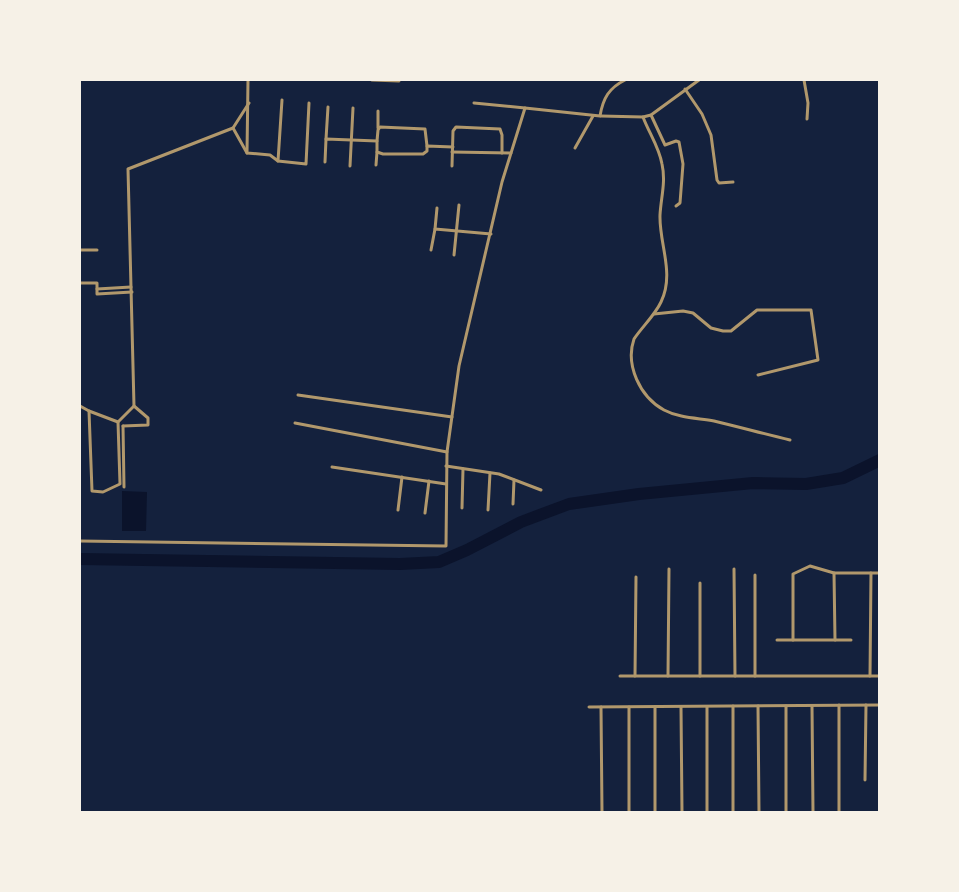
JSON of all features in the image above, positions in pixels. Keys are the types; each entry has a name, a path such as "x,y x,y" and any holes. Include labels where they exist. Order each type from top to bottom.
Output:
{"street":[{"path":"247,153 248,80"},
{"path":"372,80 399,80"},
{"path":"600,116 606,95 611,88 625,80"},
{"path":"688,80 691,84"},
{"path":"474,103 593,116 643,117 651,115 699,80"},
{"path":"804,80 808,103 807,119"},
{"path":"685,89 702,114 711,135 717,180 719,183 733,183"},
{"path":"278,162 282,100"},
{"path":"89,411 92,491 103,492 120,484 119,424 134,406 128,169 233,128 249,103"},
{"path":"247,153 270,155 278,162 306,164 309,103"},
{"path":"325,162 328,107"},
{"path":"350,166 353,108"},
{"path":"80,541 444,547 446,543 447,452 459,366 502,182 525,108"},
{"path":"376,165 378,111"},
{"path":"651,115 665,145 679,142 683,164 680,203 676,206"},
{"path":"575,148 593,116"},
{"path":"643,117 657,147 665,183 660,214 668,279 662,301 634,338 631,346 636,379 648,398 664,410 688,418 712,421 790,440"},
{"path":"452,166 453,131 456,127 500,129 502,153"},
{"path":"233,128 247,153"},
{"path":"377,152 423,154 427,151 428,146 425,129 378,128"},
{"path":"326,140 377,141"},
{"path":"428,146 452,150 511,153"},
{"path":"454,255 459,206"},
{"path":"431,250 437,208"},
{"path":"435,229 491,234"},
{"path":"80,250 97,250"},
{"path":"80,283 97,283 98,294 132,292"},
{"path":"97,289 131,287"},
{"path":"653,314 683,311 693,314 711,328 731,331 757,310 811,310 818,360 758,375"},
{"path":"298,395 452,417"},
{"path":"80,406 119,424 148,425 148,418 134,406"},
{"path":"295,423 447,452"},
{"path":"119,424 124,487"},
{"path":"446,466 490,473 541,490"},
{"path":"332,467 446,484"},
{"path":"462,508 463,469"},
{"path":"488,510 490,473"},
{"path":"398,510 402,477"},
{"path":"513,504 514,480"},
{"path":"425,513 429,481"},
{"path":"793,640 794,574 810,566 834,573 879,573"},
{"path":"668,676 669,569"},
{"path":"734,569 735,676"},
{"path":"834,573 835,640"},
{"path":"870,676 871,573"},
{"path":"755,575 755,676"},
{"path":"635,676 636,578"},
{"path":"700,583 700,676"},
{"path":"777,640 851,640"},
{"path":"620,676 879,676"},
{"path":"839,813 840,705"},
{"path":"866,705 866,780"},
{"path":"589,707 879,705"},
{"path":"601,706 602,813"},
{"path":"681,706 682,813"},
{"path":"707,706 707,813"},
{"path":"733,706 733,813"},
{"path":"759,706 759,813"},
{"path":"786,706 786,813"},
{"path":"812,706 813,813"},
{"path":"629,707 629,813"},
{"path":"655,707 655,813"}],"water":[{"path":"122,491 147,492 146,531 122,531"}],"waterway":[{"path":"80,559 400,564 439,562 521,522 569,504 639,494 753,483 806,484 843,478 880,460"}]}
